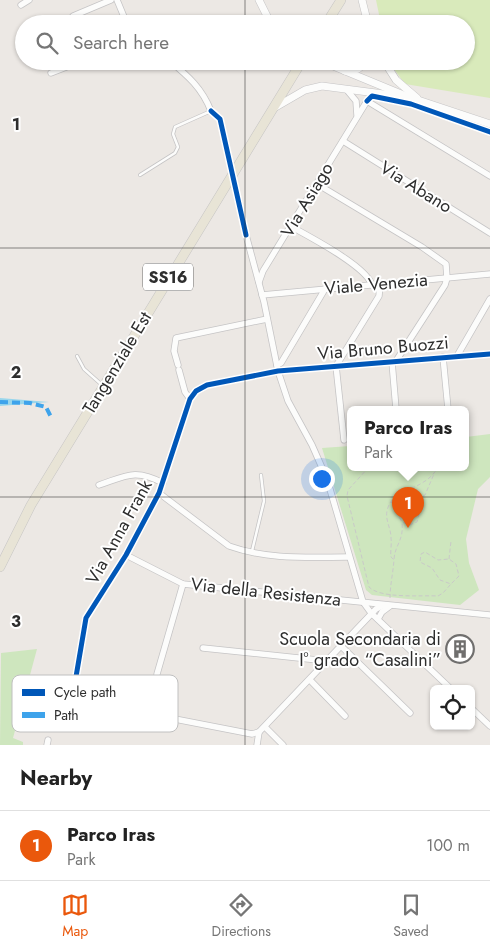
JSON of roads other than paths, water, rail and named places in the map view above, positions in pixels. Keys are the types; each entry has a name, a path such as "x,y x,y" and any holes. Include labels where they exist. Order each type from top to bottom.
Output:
{"main road":[{"path":"331,15 337,3"},
{"name":"Tangenziale Est","path":"0,567 31,505 297,70"}],"street":[{"path":"21,5 29,0"},
{"path":"76,15 111,0"},
{"path":"117,0 123,15"},
{"path":"259,0 266,15"},
{"path":"362,0 366,15"},
{"path":"52,74 61,70"},
{"path":"181,70 191,78 204,95 211,111"},
{"path":"345,71 352,70"},
{"path":"390,70 396,80 421,101"},
{"path":"345,71 406,96 490,124"},
{"path":"274,108 284,104 291,97 322,86 406,96"},
{"path":"346,89 356,101 357,118"},
{"name":"Via Asiago","path":"259,282 263,271 292,227 367,101 490,176"},
{"name":"Via Abano","path":"343,141 490,233"},
{"path":"317,184 422,247 446,264 447,278 445,285 394,361"},
{"path":"292,227 358,268 368,277 372,285"},
{"path":"246,235 259,282 277,368 288,401 312,445 326,479 364,602 371,613 447,685"},
{"name":"Viale Venezia","path":"262,295 490,274"},
{"path":"336,366 379,296 380,284"},
{"path":"267,318 176,338 174,351 185,392 190,399 196,391 207,385 277,368 325,289"},
{"path":"457,356 490,299"},
{"name":"Via Bruno Buozzi","path":"277,368 336,366 490,354"},
{"name":"Via Bruno Buozzi","path":"443,358 448,406"},
{"name":"Via Bruno Buozzi","path":"394,361 396,406"},
{"name":"Via Bruno Buozzi","path":"336,366 344,440"},
{"name":"Via Anna Frank","path":"76,675 86,618 126,555 159,493 190,399"},
{"path":"99,485 138,474 146,474 162,483"},
{"path":"159,493 230,546 276,556 349,557"},
{"name":"Via della Resistenza","path":"126,555 183,584 490,615"},
{"path":"157,674 183,584"},
{"path":"178,720 252,734 259,732 371,613 387,606"},
{"path":"378,619 387,606"},
{"path":"341,646 410,713"},
{"path":"203,648 327,661"},
{"path":"310,680 345,716"},
{"path":"475,712 490,726"},
{"path":"265,727 283,745"},
{"path":"257,745 259,732"}],"lane":[{"path":"140,175 175,154 178,147 173,134 175,127 211,111"},
{"path":"77,356 84,369 103,386"},
{"path":"251,552 264,501 261,475"}],"water":[{"path":"0,398 49,402 0,406"}],"place":[{"name":"Parco Iras","path":"408,528"},
{"name":"Scuola Secondaria di I° grado “Casalini”","path":"460,649"}]}
